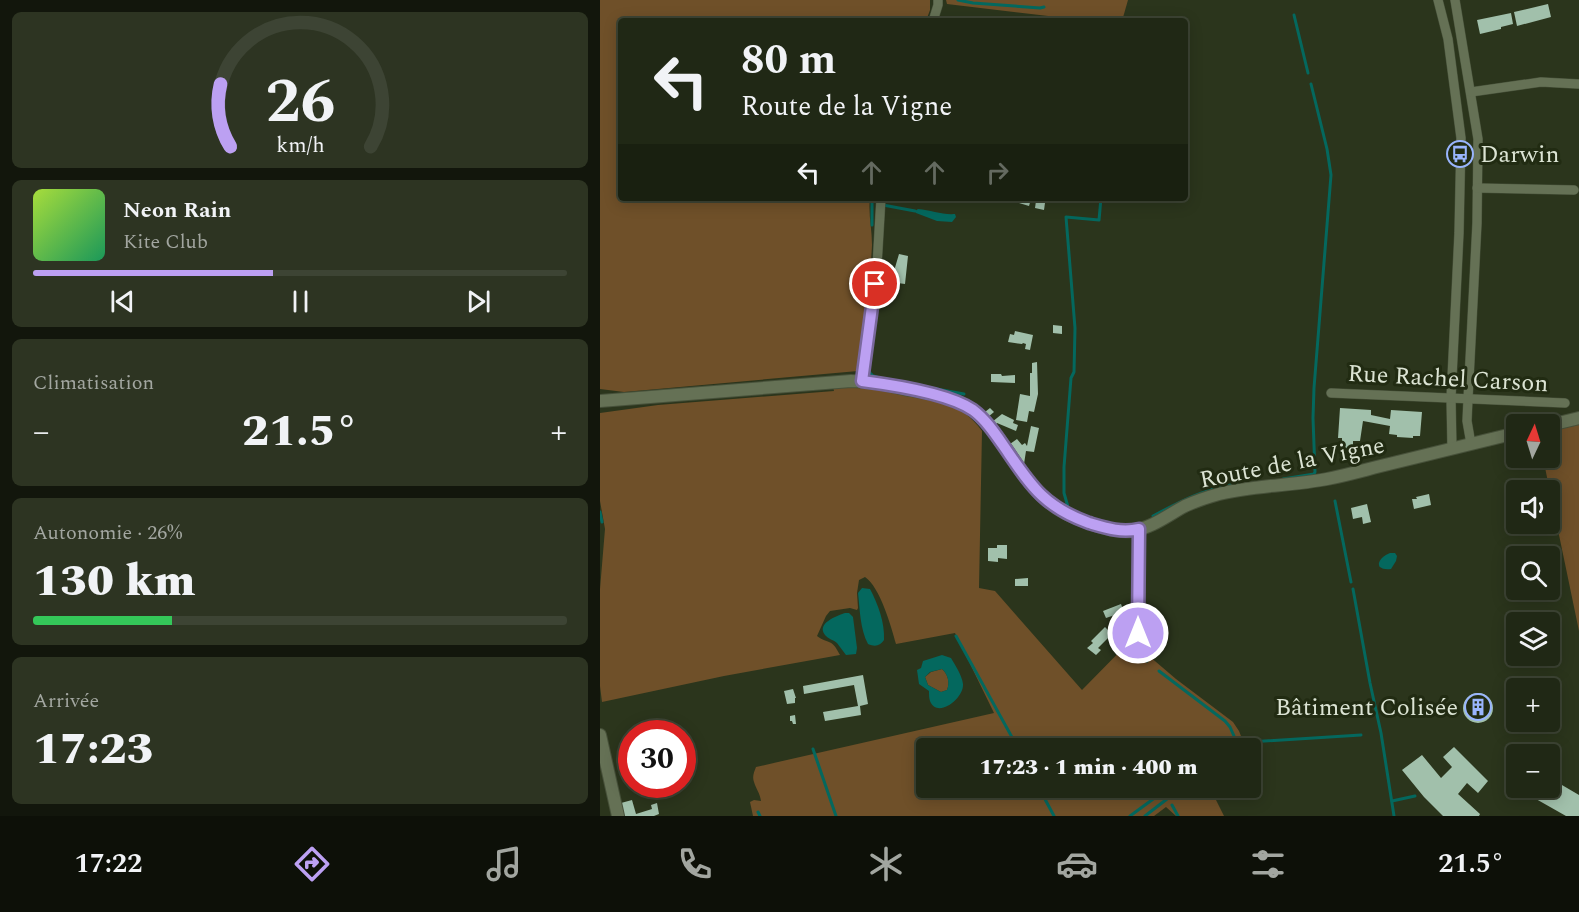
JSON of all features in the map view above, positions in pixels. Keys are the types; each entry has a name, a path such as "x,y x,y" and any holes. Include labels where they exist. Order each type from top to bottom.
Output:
{"street":[{"path":"934,18 939,0"},
{"path":"1438,0 1448,39 1461,138 1451,398 1452,449"},
{"path":"1455,0 1478,139 1468,399 1468,427 1471,444"},
{"path":"1471,92 1541,82 1578,84"},
{"path":"1477,188 1574,190"},
{"path":"862,381 877,266 881,201"},
{"name":"Route de la Vigne","path":"600,401 840,381 862,381 929,393 965,405 983,419 1027,480 1046,501 1070,515 1099,526 1122,531 1153,524 1198,500 1217,494 1326,479 1506,435"},
{"name":"Rue Rachel Carson","path":"1331,393 1564,403"},
{"path":"1560,423 1579,418"},
{"path":"1138,633 1139,529"},
{"path":"600,735 618,816"}],"shaded area":[{"path":"600,0 930,0 927,18 618,18 618,201 870,201 872,245 858,371 624,392 600,389"},
{"path":"946,0 1128,0 1123,18 1066,18 947,4"},
{"path":"859,386 941,402 963,412 982,431 979,588 995,591 1082,690 1138,633 1142,650 1233,722 1242,738 916,738 916,798 1215,798 1224,816 1176,816 1166,807 1154,816 753,816 750,802 761,801 753,780 756,767 994,713 955,633 896,644 880,598 865,577 859,580 857,610 850,608 830,611 817,636 832,643 840,655 724,676 602,702 600,589 605,529 600,501 600,413 658,405 834,391 833,387"},
{"path":"1579,412 1579,631 1559,534 1560,480 1548,480 1545,468 1560,468 1560,420"},
{"path":"942,669 947,676 948,684 947,690 941,692 928,685 925,677 931,672"}],"water":[{"path":"918,209 955,214 956,217 952,222 937,221 916,213"},
{"path":"1390,553 1395,553 1396,561 1391,569 1381,568 1380,561"},
{"path":"862,588 870,589 878,607 884,634 881,644 868,644 863,632 858,593"},
{"path":"845,613 853,617 856,654 846,655 837,643 826,636 823,631 825,624"},
{"path":"942,655 951,658 963,684 959,696 950,705 938,708 933,706 929,691 919,684 917,670 921,668 923,661","holes":["942,669 948,682 947,690 941,692 928,685 925,677 930,672"]}],"building":[{"path":"1548,4 1551,17 1517,26 1514,12"},
{"path":"1511,13 1513,24 1480,34 1477,20"},
{"path":"1019,201 1030,201 1029,206 1019,203"},
{"path":"1036,201 1045,203 1044,210 1035,208"},
{"path":"899,254 908,256 905,284 890,282"},
{"path":"1053,325 1062,326 1062,334 1053,333"},
{"path":"1015,331 1033,335 1030,350 1025,349 1026,344 1008,342 1010,334 1014,335"},
{"path":"1037,362 1038,394 1034,412 1029,411 1027,422 1016,420 1020,394 1030,396 1032,363"},
{"path":"991,374 1015,375 1015,383 991,382"},
{"path":"990,408 994,412 988,417 985,412"},
{"path":"1340,408 1371,410 1371,415 1390,419 1391,410 1422,412 1420,436 1397,437 1397,435 1389,434 1390,426 1363,421 1360,441 1353,441 1353,449 1342,448 1342,438 1338,438"},
{"path":"1002,414 1014,420 1013,423 1018,425 1016,431 992,422"},
{"path":"1031,426 1039,428 1034,452 1026,451 1024,464 1010,444 1017,439 1022,445 1025,443 1027,446"},
{"path":"1429,494 1431,505 1414,509 1412,499"},
{"path":"1367,504 1371,522 1363,524 1362,517 1353,519 1351,508"},
{"path":"997,545 1007,545 1007,559 998,558 998,562 988,561 988,548 997,548"},
{"path":"1028,578 1028,586 1015,586 1015,579"},
{"path":"1121,604 1124,612 1106,618 1103,611"},
{"path":"1105,627 1112,634 1098,648 1101,650 1096,655 1087,648"},
{"path":"1117,635 1123,637 1121,643 1114,643"},
{"path":"863,675 868,704 860,706 861,715 825,721 823,712 858,706 854,685 804,694 803,686"},
{"path":"793,689 795,703 787,704 784,691"},
{"name":"Bâtiment Colisée","path":"1478,693 1489,697 1493,708 1489,719 1478,723 1467,719 1463,708 1467,697"},
{"path":"795,715 796,724 793,724 790,716"},
{"path":"1454,747 1488,781 1478,793 1467,783 1458,794 1480,814 1479,816 1443,816 1402,770 1422,755 1441,778 1452,767 1443,757"},
{"path":"1560,784 1579,795 1579,816 1566,816 1536,799 1560,798"},
{"path":"632,800 636,814 652,809 651,805 657,803 659,814 624,816 621,803"}],"waterway":[{"path":"958,0 1044,7"},
{"path":"1294,15 1308,73"},
{"path":"1283,479 1315,472 1314,388 1331,175 1311,84"},
{"path":"872,201 872,225"},
{"path":"1068,507 1064,493 1064,467 1071,378 1074,372 1075,328 1066,217 1099,220 1101,201"},
{"path":"883,205 915,211"},
{"path":"877,377 870,373 868,366 882,261"},
{"path":"898,381 915,385"},
{"path":"931,388 964,394"},
{"path":"1153,516 1204,492 1237,484"},
{"path":"1335,501 1351,582"},
{"path":"600,512 602,522"},
{"path":"1353,589 1381,733 1394,816"},
{"path":"1134,633 1136,648 1147,661"},
{"path":"956,636 1012,738"},
{"path":"1159,671 1225,721 1230,727 1233,738"},
{"path":"1261,741 1361,735"},
{"path":"813,749 836,816"},
{"path":"1392,801 1415,796"},
{"path":"1044,798 1054,816"},
{"path":"1130,816 1155,798"},
{"path":"1145,816 1167,799"},
{"path":"1172,805 1178,816"},
{"path":"758,812 760,816"}],"place":[{"name":"Darwin","path":"1460,154"},
{"name":"Bâtiment Colisée","path":"1478,707"}],"route":[{"path":"875,284 862,381 929,393 965,405 983,419 1027,480 1046,501 1070,515 1112,530 1139,529 1138,633"}]}
